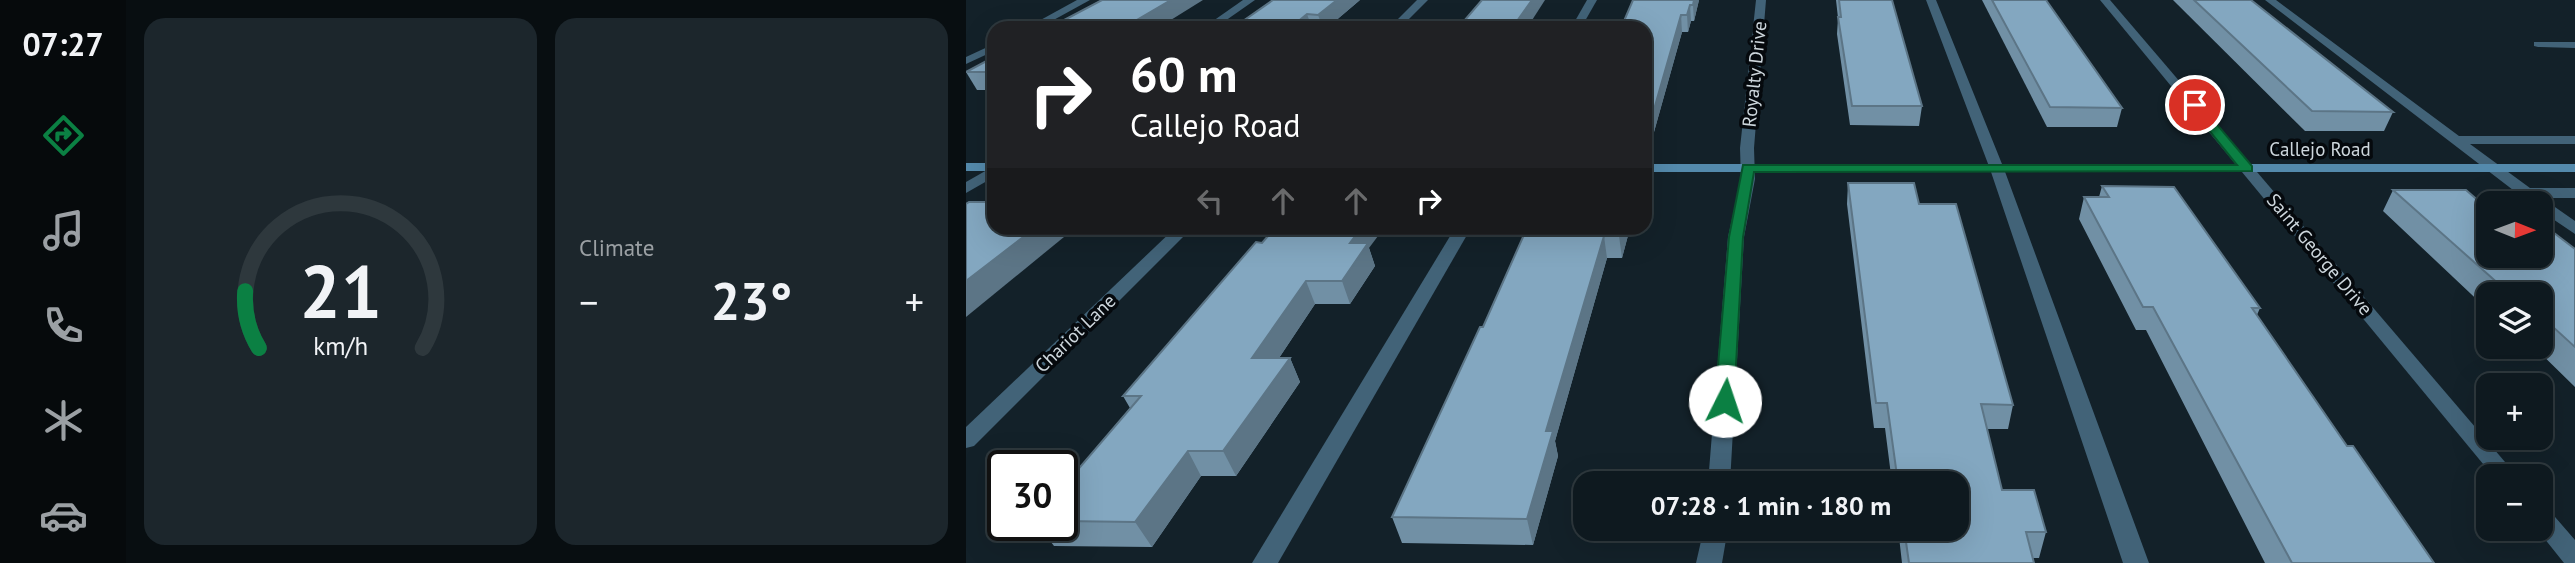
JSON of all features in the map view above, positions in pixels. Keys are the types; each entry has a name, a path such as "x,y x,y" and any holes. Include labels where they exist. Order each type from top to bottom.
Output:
{"street":[{"path":"1044,21 1085,0"},
{"path":"1218,21 1250,0"},
{"path":"1401,21 1423,0"},
{"path":"1580,21 1592,0"},
{"name":"Royalty Drive","path":"1720,471 1736,237 1748,179 1761,0"},
{"path":"1931,0 1997,169 2136,563"},
{"name":"Saint George Drive","path":"2105,0 2496,464"},
{"path":"2270,0 2524,191"},
{"path":"2538,44 2575,45"},
{"path":"966,61 987,50"},
{"path":"2457,140 2575,140"},
{"path":"966,167 987,168"},
{"name":"Callejo Road","path":"1652,168 2575,168"},
{"path":"966,189 987,174"},
{"path":"2553,193 2575,193"},
{"path":"2553,212 2575,229"},
{"name":"Chariot Lane","path":"966,440 1177,235"},
{"path":"1265,563 1459,235"},
{"path":"2553,531 2575,558"},
{"path":"1709,563 1713,541"}],"building":[{"path":"1102,0 1171,0 1135,21 1062,21"},
{"path":"1273,0 1337,0 1318,15 1307,14 1298,21 1243,21"},
{"path":"1482,0 1532,0 1517,21 1464,21"},
{"path":"1633,0 1694,0 1687,15 1681,15 1653,113 1652,21 1624,21"},
{"path":"1839,0 1892,0 1922,106 1852,106 1838,17 1841,17"},
{"path":"1992,0 2046,0 2122,108 2050,107"},
{"path":"2194,0 2251,0 2393,112 2312,111"},
{"path":"987,61 987,72 966,72"},
{"path":"1848,183 1914,183 1919,204 1956,204 2013,405 1981,404 2002,490 2034,490 2046,532 2026,532 2034,563 1909,563 1906,541 1969,541 1969,471 1896,471 1887,403 1876,403"},
{"path":"2102,186 2174,187 2260,308 2252,308 2347,446 2353,446 2434,563 2292,563 2153,307 2143,307 2084,197 2109,197"},
{"path":"2393,190 2466,190 2476,199 2476,264"},
{"path":"987,202 987,235 1026,235 966,281 966,204"},
{"path":"2553,232 2575,249 2575,347 2553,327 2553,282 2496,282 2481,268 2553,268"},
{"path":"1269,235 1356,235 1350,243 1368,243 1342,281 1306,281 1252,358 1290,358 1223,451 1188,451 1135,522 1078,521 1078,469 1141,396 1123,396 1256,242 1262,243"},
{"path":"1524,235 1619,235 1604,236 1546,431 1553,431 1527,519 1392,517 1480,327 1483,327"}],"route":[{"path":"1725,401 1736,237 1748,179 1747,168 2248,169 2195,105"}]}
